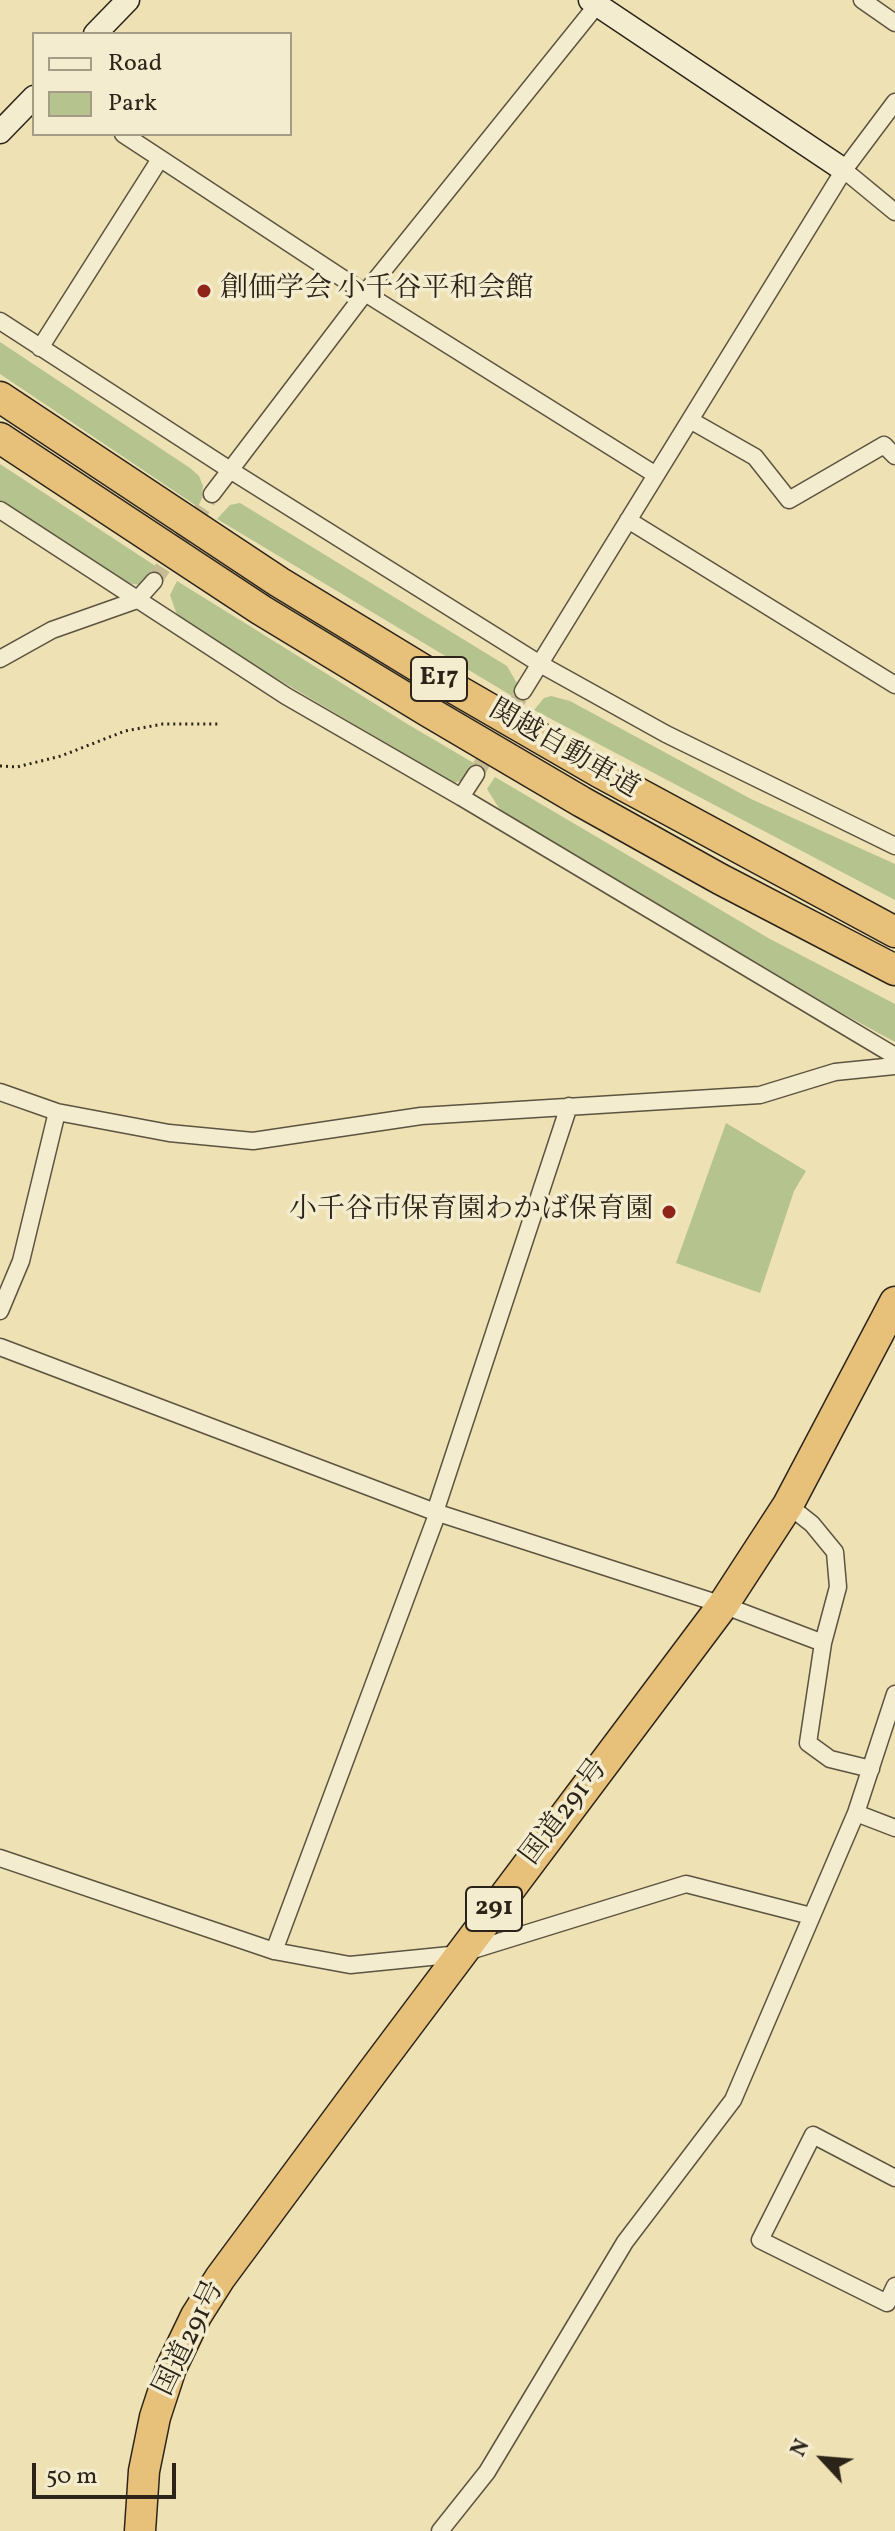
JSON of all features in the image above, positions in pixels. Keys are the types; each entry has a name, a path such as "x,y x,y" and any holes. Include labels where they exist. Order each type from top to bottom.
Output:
{"highway":[{"name":"関越自動車道","path":"0,397 279,582 445,683 738,849 895,932"},
{"name":"関越自動車道","path":"0,438 261,610 582,802 720,879 895,970"},
{"path":"738,849 895,923"},
{"path":"720,879 801,929 895,979"},
{"name":"国道291号","path":"140,2531 144,2471 155,2417 171,2368 196,2316 220,2278 460,1954 723,1605 788,1505 886,1340 895,1302"}],"street":[{"path":"97,32 128,0"},
{"path":"862,0 895,23"},
{"path":"212,494 365,293 596,1 844,170 895,212"},
{"path":"0,132 32,99"},
{"path":"523,691 844,170 895,102"},
{"path":"126,136 365,293 656,475"},
{"path":"40,348 160,159"},
{"path":"0,321 230,470 540,664 666,734 895,846"},
{"path":"690,420 755,457 789,500 884,445 895,456"},
{"path":"0,510 286,696 895,1056"},
{"path":"628,520 895,685"},
{"path":"0,659 52,630 137,600 154,581"},
{"path":"461,797 476,774"},
{"path":"0,1092 57,1112 169,1133 253,1141 421,1116 760,1095 835,1072 895,1066"},
{"path":"274,1951 436,1512 569,1106"},
{"path":"0,1311 21,1261 57,1112"},
{"path":"0,1347 436,1512 723,1605 823,1643"},
{"path":"788,1505 812,1524 835,1552 838,1587 823,1643 808,1743 830,1759 871,1769"},
{"path":"440,2531 487,2472 625,2242 733,2100 856,1813 895,1694"},
{"path":"856,1813 895,1828"},
{"path":"0,1858 274,1951 350,1965 460,1954 686,1884 811,1916"},
{"path":"895,2178 813,2135 760,2240 887,2303 895,2286"}],"path":[{"path":"0,766 17,767 61,756 91,742 150,726 221,724"}],"green space":[{"path":"0,342 190,468 199,476 203,486 198,507 0,374"},
{"path":"0,464 160,569 154,578 145,585 132,584 106,571 0,502"},
{"path":"240,503 507,666 518,685 512,696 217,519 230,505"},
{"path":"177,581 477,765 468,778 454,783 208,638 177,615 170,595"},
{"path":"551,696 570,701 751,799 895,864 895,900 534,710 544,698"},
{"path":"495,777 770,939 895,1004 895,1042 768,973 513,820 499,808 487,789"},
{"path":"726,1123 806,1171 794,1191 760,1293 676,1263"}],"tunnel":[{"path":"154,581 212,494"},
{"path":"476,774 523,691"}],"place":[{"name":"創価学会 小千谷平和会館","path":"204,291"},
{"name":"小千谷市保育園わかば保育園","path":"669,1212"}]}
